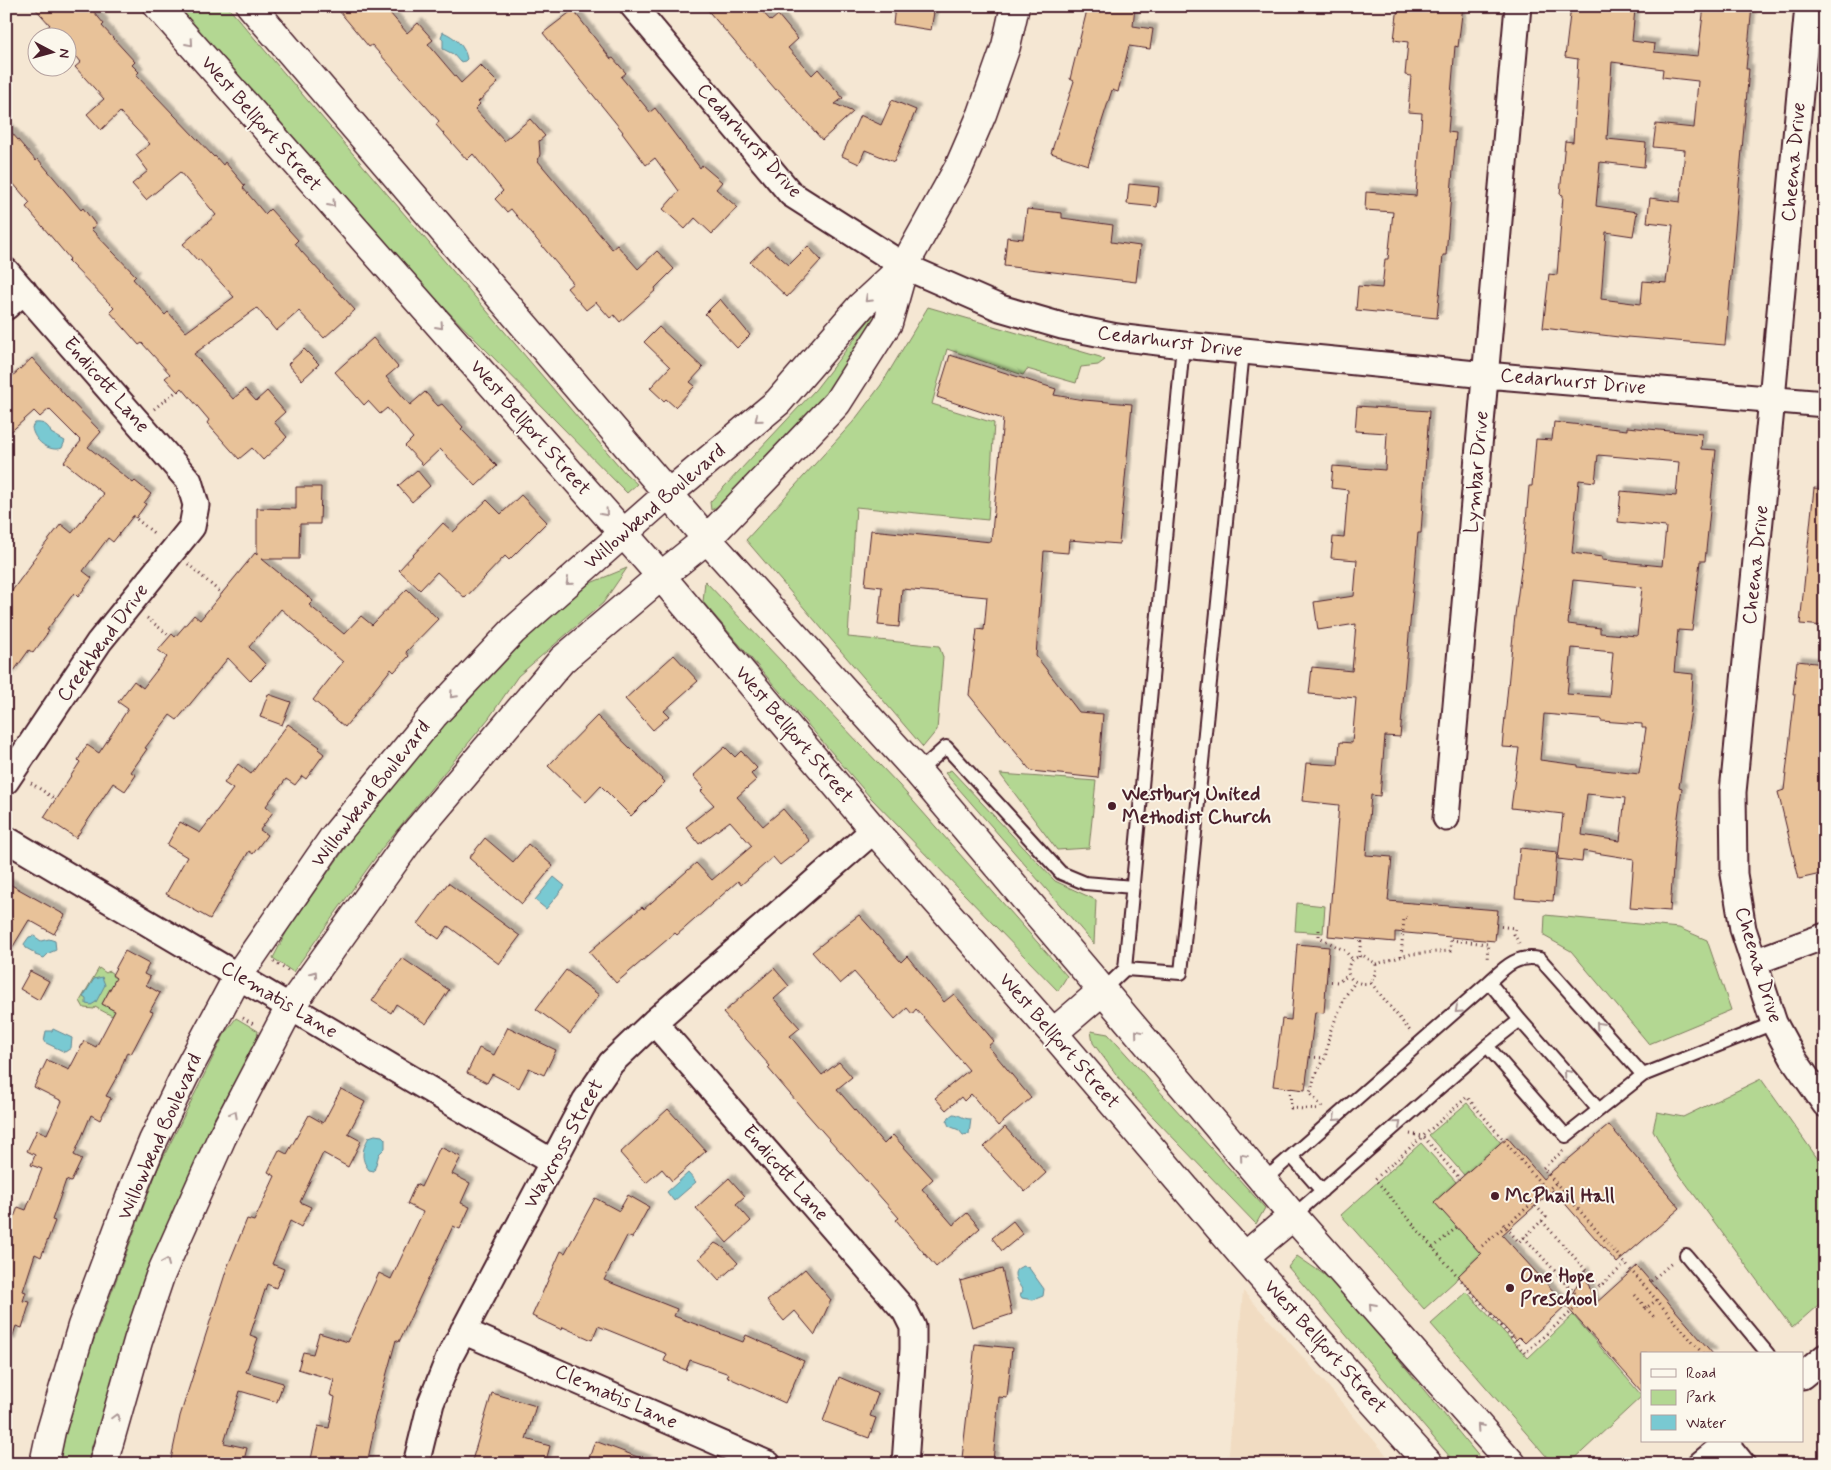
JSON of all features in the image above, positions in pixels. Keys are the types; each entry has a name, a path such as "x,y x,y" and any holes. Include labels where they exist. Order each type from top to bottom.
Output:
{"main road":[{"name":"West Bellfort Street","path":"158,6 660,576 874,830 1052,1033 1244,1257 1429,1464"},
{"path":"250,6 707,539 918,772 1293,1216 1512,1464"},
{"name":"Willowbend Boulevard","path":"104,1464 138,1341 160,1276 222,1138 290,1007 410,839 562,660 660,576 707,539 837,403 888,323 904,266 963,158 982,114 1006,46 1015,6"},
{"name":"Willowbend Boulevard","path":"44,1464 51,1431 82,1326 153,1141 184,1077 238,976 333,838 433,716 513,631 624,535 668,494 778,402 861,306 904,266"},
{"path":"1052,1033 1102,991"},
{"path":"1244,1257 1293,1216"}],"street":[{"name":"Cedarhurst Drive","path":"633,6 791,194 904,266 1000,308 1062,326 1117,337 1183,345 1486,375 1825,404"},
{"name":"Lymbar Drive","path":"1446,818 1518,6"},
{"name":"Cheena Drive","path":"1808,6 1733,792 1734,874 1743,929 1774,1023 1792,1058 1825,1104"},
{"name":"Endicott Lane","path":"6,271 15,299 138,423 189,481 196,505"},
{"name":"Creekbend Drive","path":"18,781 99,642 192,527 196,505"},
{"name":"Waycross Street","path":"416,1464 437,1385 463,1331 585,1100 612,1063 654,1022 874,830"},
{"name":"Clematis Lane","path":"6,839 552,1162"},
{"path":"1754,962 1825,936"},
{"name":"Endicott Lane","path":"654,1022 905,1311 913,1327 914,1349 905,1464"},
{"name":"Clematis Lane","path":"463,1331 768,1464"},
{"path":"1804,1374 1825,1357"},
{"path":"1701,1464 1727,1443 1742,1464"}],"lane":[{"path":"1102,991 1125,968 1183,345"},
{"path":"1125,968 1181,973 1243,351"},
{"path":"918,772 946,747 1061,873 1085,883 1133,887"},
{"path":"1263,1181 1504,968 1517,960 1528,957 1540,959 1643,1075"},
{"path":"1487,984 1599,1110"},
{"path":"1293,1216 1487,1046 1520,1020"},
{"path":"1487,1046 1566,1136 1643,1075 1774,1023"},
{"path":"1292,1157 1322,1191"},
{"path":"1686,1255 1766,1352"}],"path":[{"path":"138,423 177,391"},
{"path":"134,516 222,594"},
{"path":"129,604 170,636"},
{"path":"18,781 55,799"},
{"path":"1401,956 1404,918 1408,918"},
{"path":"1496,926 1515,928 1514,934 1528,957"},
{"path":"1319,930 1319,937 1344,951 1353,960"},
{"path":"1376,964 1401,956 1450,951 1451,938 1488,944 1487,984"},
{"path":"1359,957 1361,939"},
{"path":"1372,983 1361,984 1355,982 1349,975 1348,969 1353,960 1359,957 1368,958 1376,964"},
{"name":"Clematis Lane","path":"272,961 291,974"},
{"path":"1372,983 1376,964"},
{"path":"1326,980 1338,982 1349,975"},
{"path":"1290,1088 1291,1108 1325,1111 1310,1093 1315,1076 1325,1058 1330,1032 1346,995 1355,982"},
{"path":"1372,983 1420,1044"},
{"name":"Clematis Lane","path":"240,1016 260,1028"},
{"path":"1310,1057 1325,1058"},
{"path":"1547,1191 1467,1097 1375,1179 1525,1353 1625,1264"},
{"path":"1418,1136 1422,1136 1460,1179"},
{"path":"1566,1136 1566,1148 1543,1168 1701,1352"},
{"path":"1482,1246 1556,1183"},
{"path":"1504,1226 1519,1242 1546,1217 1533,1203"},
{"path":"1542,1221 1600,1286"},
{"path":"1433,1248 1457,1228"},
{"path":"1524,1237 1583,1302"},
{"path":"1651,1281 1668,1265 1686,1255"},
{"path":"1635,1295 1656,1319"},
{"path":"1646,1308 1657,1300"}],"shaded area":[{"path":"1243,1291 1310,1365 1394,1464 1228,1464"}],"green space":[{"path":"177,6 227,6 625,473 637,484 627,493 409,272"},
{"path":"887,297 834,385 738,497 711,510 710,502 815,390"},
{"path":"928,307 1105,360 1098,365 1081,367 1076,383 1027,369 1023,375 947,349 932,404 994,423 988,520 856,507 848,637 939,646 943,657 937,730 923,747 746,540 853,422 881,385"},
{"path":"627,568 603,603 518,676 489,718 383,847 293,972 273,958 287,931 360,827 463,701 576,589"},
{"path":"705,581 899,785 1067,976 1058,991 869,796 703,602"},
{"path":"951,770 1055,881 1096,900 1094,944 945,773"},
{"path":"1000,774 1096,781 1089,848 1057,850"},
{"path":"1297,903 1325,906 1323,933 1295,931"},
{"path":"1545,915 1679,928 1707,940 1731,1010 1649,1044 1571,951 1544,936"},
{"path":"99,968 106,973 109,971 113,974 112,976 123,982 111,987 102,1004 115,1011 112,1016 95,1007 94,1009 84,1008 80,1001"},
{"path":"236,1018 258,1031 256,1045 215,1117 153,1262 91,1449 88,1464 59,1464 73,1396 158,1168 225,1033"},
{"path":"1091,1031 1108,1034 1265,1208 1256,1224 1130,1093 1093,1043"},
{"path":"1761,1079 1825,1169 1825,1299 1792,1328 1671,1163 1653,1130 1657,1112 1683,1117"},
{"path":"1467,1103 1501,1143 1464,1175 1429,1135"},
{"path":"1421,1143 1456,1182 1435,1202 1481,1254 1424,1309 1341,1215"},
{"path":"1297,1256 1335,1282 1485,1464 1456,1464 1288,1267"},
{"path":"1467,1292 1528,1358 1573,1315 1641,1397 1569,1464 1553,1464 1431,1324"}],"water":[{"path":"443,32 452,36 462,46 467,59 465,61 460,62 453,54 443,49 441,37"},
{"path":"35,423 45,425 51,433 65,441 62,448 52,449 42,444 33,432 32,427"},
{"path":"554,877 565,886 546,909 535,900"},
{"path":"34,936 41,941 49,939 55,941 56,950 44,958 35,955 24,944 29,937"},
{"path":"102,977 105,985 96,1002 91,1005 86,1004 86,999 83,997 94,979"},
{"path":"53,1029 72,1038 71,1048 65,1052 44,1042 46,1031 52,1031"},
{"path":"953,1114 971,1119 969,1134 963,1135 959,1130 949,1126 947,1122"},
{"path":"375,1135 382,1136 385,1139 385,1148 379,1154 374,1171 369,1170 366,1166 363,1154 369,1137"},
{"path":"688,1173 696,1182 674,1201 667,1192"},
{"path":"1024,1266 1029,1268 1044,1289 1043,1296 1033,1300 1022,1298 1020,1295 1023,1291 1016,1280 1015,1273 1016,1270"}],"building":[{"path":"33,6 89,6 104,24 102,26 135,62 132,65 139,72 136,75 214,157 223,165 225,162 245,186 243,188 265,214 270,209 298,240 295,243 301,251 355,310 324,338 299,311 276,331 257,308 194,354 233,399 245,389 256,401 267,391 285,412 274,422 287,437 263,460 252,448 239,459 207,423 209,420 182,388 178,392 165,378 170,374 142,343 139,345 110,312 114,308 68,261 70,259 26,207 30,203 6,175 6,126 36,161 38,159 81,210 83,208 96,225 91,229 136,276 133,279 165,315 168,312 186,332 234,297 183,244 216,215 180,172 146,200 132,184 148,171 136,155 150,144 120,112 101,130 87,114 104,99 78,70 78,64 81,62 78,58 78,28 47,28 50,25"},
{"path":"335,6 384,6 407,33 418,23 433,40 428,44 461,83 480,65 498,83 478,102 480,104 475,109 504,141 530,119 545,136 539,141 540,154 538,161 612,249 617,245 638,269 657,251 674,269 655,288 656,290 620,322 614,315 610,318 596,302 586,310 567,288 573,283 511,209 507,212 495,199 503,191 473,154 467,160 436,125 439,121 372,45 369,47"},
{"path":"704,6 757,6 771,21 778,15 798,39 788,48 812,75 818,69 843,98 835,104 853,112 822,140"},
{"path":"895,6 935,6 931,30 893,24"},
{"path":"1088,6 1135,6 1133,26 1153,29 1150,49 1129,46 1118,92 1112,90 1088,165 1051,153 1074,81 1070,79"},
{"path":"1398,6 1463,6 1458,47 1455,46 1448,132 1456,133 1446,255 1443,255 1437,318 1356,310 1358,286 1382,288 1385,259 1388,259 1393,212 1365,210 1366,192 1416,196 1422,113 1408,112 1411,76 1405,75 1408,42 1394,40"},
{"path":"1571,6 1612,6 1635,9 1632,41 1655,44 1654,52 1698,56 1704,6 1752,6 1746,69 1749,69 1725,345 1627,338 1543,328 1549,274 1557,275 1563,195 1560,194 1565,141 1573,142 1578,59 1565,57","holes":["1612,62 1663,69 1662,77 1698,81 1694,128 1656,124 1653,147 1685,150 1680,202 1650,198 1647,222 1673,225 1666,283 1643,281 1641,304 1601,299 1606,232 1633,236 1637,212 1596,206 1600,162 1644,167 1646,143 1607,139"]},
{"path":"573,10 611,59 613,58 626,73 621,77 650,112 655,108 700,168 702,165 722,182 716,189 737,207 712,234 695,218 685,229 663,209 679,191 655,158 646,165 623,132 543,33"},
{"path":"892,100 916,110 894,162 865,150 859,164 842,156 860,115 881,125"},
{"path":"1129,184 1159,187 1157,207 1127,204"},
{"path":"1027,209 1062,213 1062,218 1113,225 1111,242 1140,246 1136,282 1004,266 1007,237 1023,239"},
{"path":"767,246 789,265 808,246 821,260 787,297 750,262"},
{"path":"720,299 750,335 737,348 705,314"},
{"path":"659,327 703,368 690,382 695,386 675,407 666,399 664,401 650,388 670,367 644,342"},
{"path":"373,338 398,367 386,377 410,405 425,392 438,406 442,404 463,427 461,429 497,466 476,486 440,449 423,465 405,446 413,438 387,408 380,414 368,401 364,405 335,372"},
{"path":"304,349 319,364 302,380 288,364"},
{"path":"950,355 1056,389 1054,395 1084,400 1132,404 1119,544 1069,540 1068,553 1044,551 1036,656 1079,712 1103,714 1098,778 1031,771 969,695 977,629 984,630 987,597 902,589 899,627 878,625 882,587 865,585 871,530 991,542 1003,419 937,397"},
{"path":"32,358 101,432 88,447 133,483 135,481 151,494 136,518 133,516 113,542 108,538 83,571 92,578 78,597 74,593 33,653 29,650 6,682 6,599 32,561 61,524 72,533 104,494 64,462 81,441 49,409 40,417 34,411 6,436 6,382"},
{"path":"1357,406 1429,411 1421,533 1418,533 1400,737 1385,736 1380,796 1371,795 1366,855 1392,857 1388,901 1498,910 1495,941 1395,932 1395,942 1328,936 1339,805 1302,801 1306,763 1338,765 1340,742 1352,743 1356,698 1309,694 1312,667 1352,671 1356,624 1318,630 1314,602 1354,596 1357,560 1331,558 1333,537 1344,538 1348,490 1331,488 1333,466 1385,470 1387,433 1355,431"},
{"path":"1554,422 1627,430 1627,427 1702,434 1701,449 1716,450 1705,561 1700,561 1692,631 1678,630 1674,672 1693,674 1691,710 1679,787 1682,788 1675,839 1670,911 1630,908 1634,859 1583,851 1582,862 1558,859 1563,814 1511,808 1519,748 1502,747 1529,486 1532,486 1536,439 1552,440","holes":["1598,455 1679,462 1676,496 1621,491 1618,522 1666,527 1662,566 1602,560 1602,557 1572,553 1579,480 1595,482","1573,580 1642,587 1637,636 1600,633 1600,628 1568,624","1572,648 1613,652 1609,697 1567,694","1544,714 1642,724 1642,728 1646,728 1639,774 1578,767 1578,765 1540,760","1587,794 1625,798 1620,841 1582,835"]},
{"path":"417,470 430,486 412,502 398,486"},
{"path":"296,487 321,487 320,524 300,524 299,559 262,559 313,601 309,605 344,634 361,616 372,625 407,589 438,619 406,652 409,656 394,672 391,669 345,727 313,700 343,662 281,609 249,647 266,665 250,681 228,658 177,720 170,715 145,748 147,749 131,772 136,775 125,791 113,783 76,838 44,817 80,762 78,760 87,745 99,753 128,709 118,702 134,681 143,688 167,657 158,650 172,634 175,637 194,615 200,620 255,553 257,555 257,508 296,509"},
{"path":"1814,488 1825,489 1825,626 1800,624"},
{"path":"521,495 547,522 509,560 505,556 465,598 437,572 420,590 399,570 443,523 453,532 487,500 501,514"},
{"path":"674,655 698,681 664,711 669,716 653,730 625,699"},
{"path":"1797,661 1825,664 1825,778 1819,777 1825,803 1825,873 1799,879 1778,792 1784,790"},
{"path":"268,694 291,702 282,725 260,717"},
{"path":"597,716 665,782 631,816 601,786 586,802 548,766"},
{"path":"288,724 320,747 318,749 324,754 306,779 302,776 295,785 286,779 266,806 273,812 260,830 267,835 253,854 249,851 210,919 166,894 187,857 167,845 180,822 200,833 233,789 224,783 238,764 251,774"},
{"path":"725,747 735,757 741,751 757,768 751,774 756,780 737,797 763,826 783,809 810,841 780,865 773,857 741,885 738,881 677,935 675,933 616,983 589,952 642,907 644,909 696,863 712,880 752,846 730,821 699,844 686,827 714,805 701,791 704,788 693,776"},
{"path":"485,838 513,862 528,844 553,866 522,904 469,858"},
{"path":"1520,848 1557,852 1553,901 1515,898"},
{"path":"6,882 65,915 54,934 29,920 6,958"},
{"path":"448,883 520,936 499,964 448,926 439,939 418,924"},
{"path":"859,915 901,962 907,956 944,1002 954,994 994,1041 988,1046 1031,1098 998,1126 971,1094 964,1101 961,1097 946,1110 935,1098 969,1070 916,1009 912,1014 907,1008 895,1019 854,972 840,984 812,952"},
{"path":"1297,944 1329,947 1324,1013 1315,1012 1305,1090 1273,1086 1282,1019 1291,1020"},
{"path":"125,951 149,964 144,974 150,977 146,985 160,993 150,1011 153,1012 131,1054 127,1052 120,1071 106,1096 111,1098 100,1120 91,1115 74,1155 82,1159 71,1182 66,1180 52,1220 55,1221 41,1257 35,1254 23,1291 26,1292 23,1301 30,1302 22,1328 16,1326 10,1344 6,1343 6,1224 11,1225 18,1207 26,1210 42,1169 31,1165 35,1155 27,1151 37,1130 47,1134 62,1101 34,1087 47,1060 69,1070 84,1041 96,1047 115,1011 102,1004 116,978 112,975"},
{"path":"402,958 449,990 426,1024 396,1004 391,1013 372,1001"},
{"path":"774,968 789,986 774,999 800,1028 790,1036 822,1075 839,1062 852,1077 837,1089 884,1144 893,1135 933,1179 922,1189 953,1225 967,1213 980,1228 936,1267 896,1220 899,1218 807,1114 768,1068 770,1066 723,1013"},
{"path":"566,970 599,995 570,1034 536,1009"},
{"path":"30,971 49,981 39,1000 20,989"},
{"path":"508,1027 556,1050 544,1075 529,1068 519,1088 492,1074 487,1083 467,1073 479,1048 494,1055"},
{"path":"341,1089 365,1102 348,1134 361,1141 348,1167 323,1153 300,1202 311,1207 301,1227 290,1221 272,1264 284,1269 276,1288 267,1284 250,1335 258,1338 246,1372 283,1383 277,1402 240,1391 224,1443 247,1448 243,1464 170,1464 180,1416 227,1268 247,1219 254,1221 275,1176 268,1172 279,1150 287,1154 309,1115 323,1123"},
{"path":"668,1109 706,1151 672,1181 662,1169 646,1183 620,1153"},
{"path":"1609,1125 1680,1208 1617,1263 1553,1190 1502,1235 1566,1305 1525,1343 1519,1337 1516,1340 1458,1276 1481,1254 1434,1202 1507,1137 1543,1179"},
{"path":"1005,1127 1046,1173 1025,1192 984,1147"},
{"path":"440,1147 461,1157 452,1174 470,1183 461,1203 470,1207 460,1229 453,1226 399,1342 396,1340 373,1424 375,1425 367,1464 310,1464 318,1426 329,1428 335,1397 330,1395 334,1380 298,1369 303,1352 313,1354 319,1333 348,1342 379,1273 391,1279 423,1212 407,1204 416,1184 421,1187"},
{"path":"729,1178 745,1196 736,1204 751,1221 727,1243 696,1208"},
{"path":"628,1195 649,1207 632,1238 627,1236 604,1280 677,1309 674,1316 743,1342 746,1335 804,1361 785,1403 727,1377 729,1374 690,1360 686,1370 664,1361 667,1354 598,1326 592,1340 563,1327 562,1330 532,1316 561,1251 565,1253 595,1198 619,1211"},
{"path":"1013,1221 1023,1234 1002,1251 992,1238"},
{"path":"715,1243 724,1248 738,1263 719,1280 699,1258"},
{"path":"1637,1266 1711,1352 1641,1352 1641,1391 1566,1306 1584,1271 1595,1304"},
{"path":"805,1269 831,1300 815,1335 795,1311 784,1321 767,1301"},
{"path":"1002,1269 1012,1314 972,1327 960,1281"},
{"path":"975,1344 1012,1348 1007,1398 999,1397 993,1461 962,1458"},
{"path":"839,1377 878,1394 870,1416 876,1418 869,1438 823,1421"},
{"path":"492,1393 536,1406 526,1439 550,1446 545,1464 471,1464"},
{"path":"595,1441 651,1462 651,1464 587,1464"}],"place":[{"name":"Westbury United Methodist Church","path":"1112,806"},
{"name":"McPhail Hall","path":"1495,1196"},
{"name":"One Hope Preschool","path":"1510,1288"}]}
